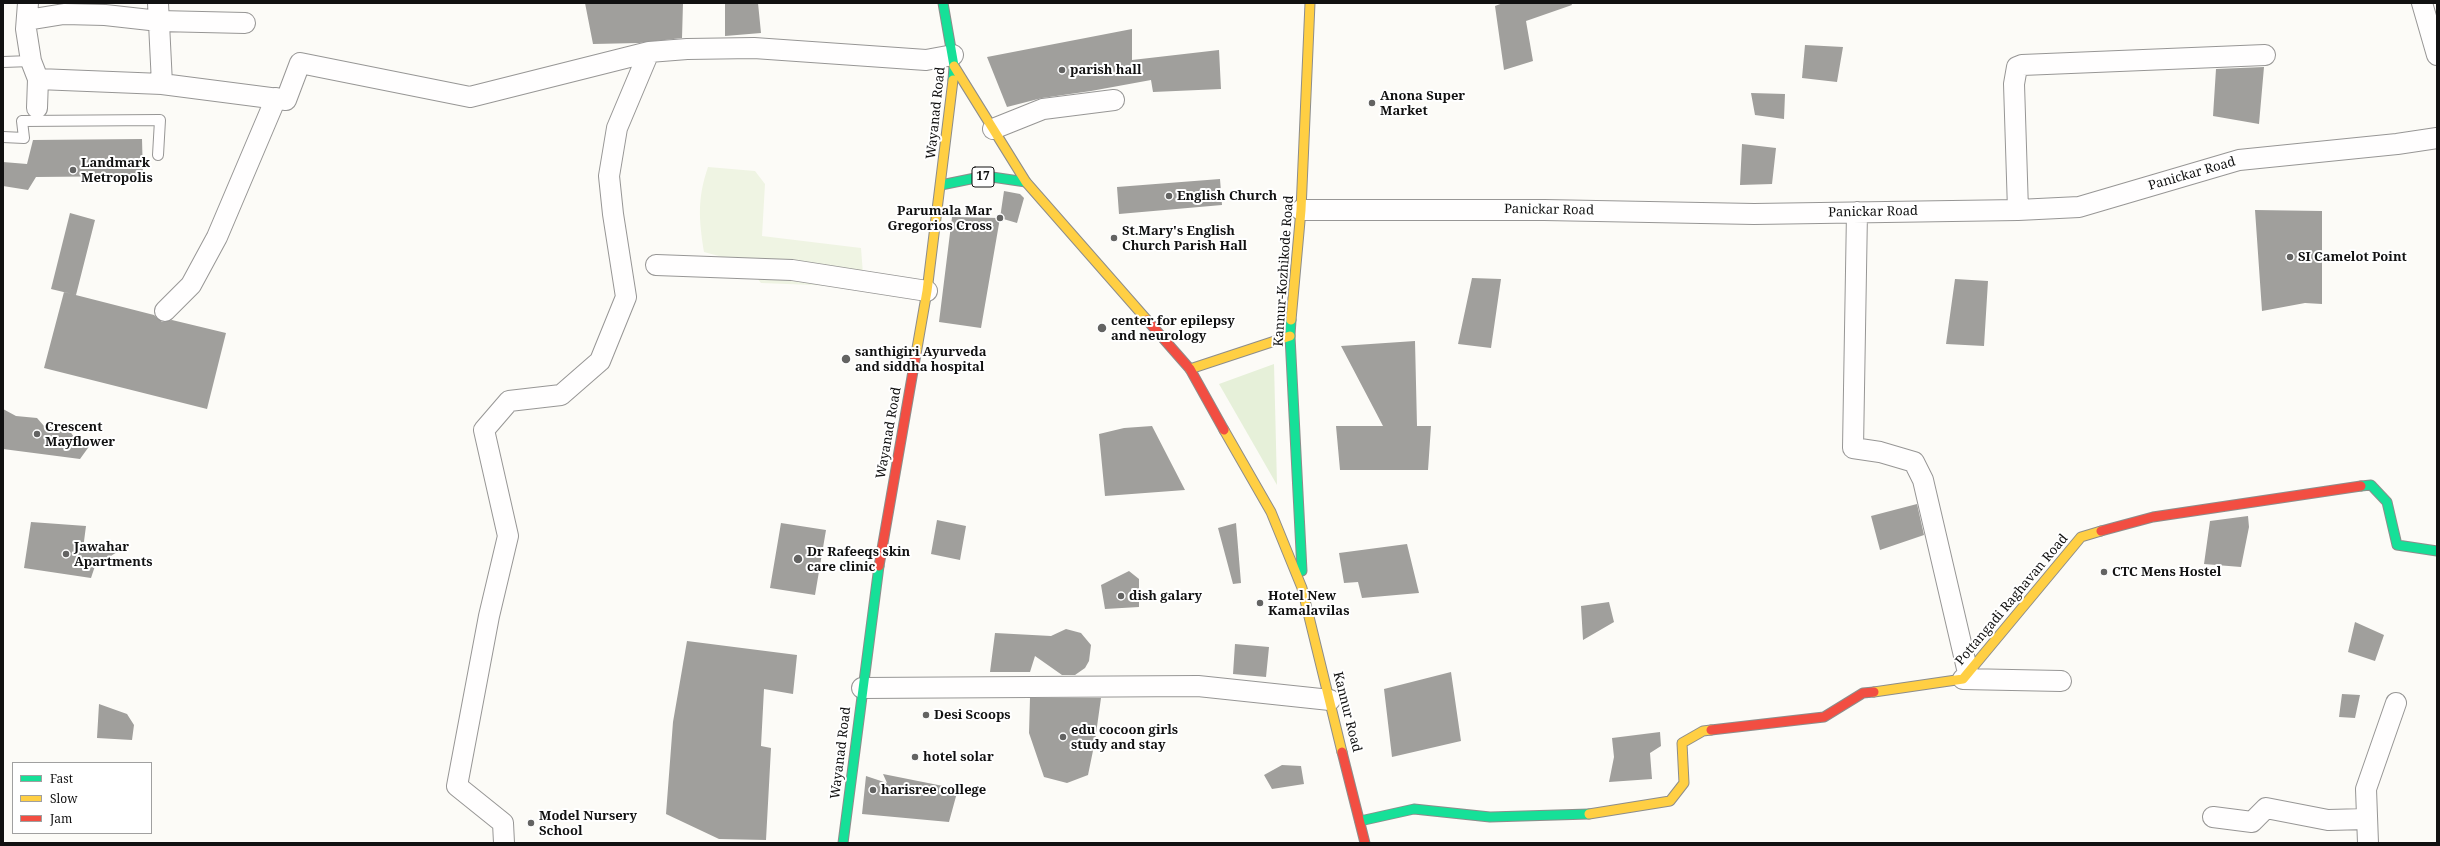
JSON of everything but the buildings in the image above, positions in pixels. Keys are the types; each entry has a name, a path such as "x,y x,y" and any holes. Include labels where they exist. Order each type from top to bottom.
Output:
{"main road":[{"name":"Wayanad Road","path":"842,843 874,596 927,291 941,185 953,60 943,3"},
{"name":"Kannur-Kozhikode Road","path":"1302,588 1290,336 1301,210 1310,3"},
{"path":"953,60 1026,182 1190,370 1271,512 1302,588"},
{"name":"17","path":"941,185 985,176 1026,182"},
{"path":"1190,370 1290,336"},
{"name":"Pottangadi Raghavan Road","path":"1360,821 1414,809 1490,817 1578,816 1670,801 1684,783 1682,743 1702,731 1824,717 1863,693 1965,676 2081,537 2153,517 2371,485 2387,502 2397,545 2437,551"},
{"name":"Kannur Road","path":"1302,588 1365,843"}],"street":[{"path":"2422,3 2437,55"},
{"path":"37,108 28,12 105,15 159,12 245,23"},
{"path":"159,12 162,84"},
{"path":"34,70 162,84 286,100 300,63 470,97 649,52 688,49 754,48 926,60 953,60"},
{"path":"504,843 504,823 457,786 489,616 508,536 484,430 509,401 561,395 600,362 626,297 612,214 609,176 617,128 649,52"},
{"path":"2018,210 2014,84 2017,67 2030,65 2265,55"},
{"path":"165,310 191,285 217,237 276,98"},
{"path":"993,129 1043,109 1114,100"},
{"name":"Panickar Road","path":"1301,210 1544,210 1754,214 2018,210 2079,207 2239,160 2397,144 2437,138"},
{"path":"1857,212 1853,448 1880,452 1914,462 1923,480 1965,676 2061,681"},
{"path":"656,265 792,270 927,291"},
{"path":"862,688 1198,686 1330,700"},
{"path":"2368,843 2366,789 2396,703"},
{"path":"2213,817 2252,822 2266,808 2328,820 2366,819"}],"lane":[{"path":"3,62 34,70"},
{"path":"3,137 24,138 22,121 160,120 158,155"}],"green space":[{"path":"708,167 755,171 765,184 762,236 861,248 864,287 761,283 745,263 704,252 700,210 702,189"},
{"path":"1274,364 1277,485 1219,384"}],"traffic: fast":[{"path":"943,3 954,66 953,80"},
{"path":"941,185 985,176 1026,182"},
{"path":"1291,320 1290,336 1302,571"},
{"path":"2361,486 2371,485 2387,502 2397,545 2437,551"},
{"path":"843,843 879,566"},
{"path":"1360,821 1414,809 1490,817 1589,814"}],"traffic: slow":[{"path":"1291,320 1301,210 1310,3"},
{"path":"954,66 1026,182 1147,320"},
{"path":"916,354 927,291 953,80"},
{"path":"1190,369 1290,336"},
{"path":"1224,430 1271,512 1302,588 1342,752"},
{"path":"1874,692 1963,679 2081,537 2101,531"},
{"path":"1589,814 1670,801 1684,783 1682,743 1703,731 1711,730"}],"traffic: jam":[{"path":"1147,320 1190,369 1224,430"},
{"path":"879,566 916,354"},
{"path":"2101,531 2153,517 2361,486"},
{"path":"1711,730 1824,717 1863,693 1874,692"},
{"path":"1342,752 1365,843"}],"place":[{"name":"parish hall","path":"1062,70"},
{"name":"Anona Super Market","path":"1372,103"},
{"name":"Landmark Metropolis","path":"73,170"},
{"name":"English Church","path":"1169,196"},
{"name":"Parumala Mar Gregorios Cross","path":"1000,218"},
{"name":"St.Mary's English Church Parish Hall","path":"1114,238"},
{"name":"SI Camelot Point","path":"2290,257"},
{"name":"center for epilepsy and neurology","path":"1102,328"},
{"name":"santhigiri Ayurveda and siddha hospital","path":"846,359"},
{"name":"Crescent Mayflower","path":"37,434"},
{"name":"Jawahar Apartments","path":"66,554"},
{"name":"Dr Rafeeqs skin care clinic","path":"798,559"},
{"name":"CTC Mens Hostel","path":"2104,572"},
{"name":"dish galary","path":"1121,596"},
{"name":"Hotel New Kamalavilas","path":"1260,603"},
{"name":"Desi Scoops","path":"926,715"},
{"name":"edu cocoon girls study and stay","path":"1063,737"},
{"name":"hotel solar","path":"915,757"},
{"name":"harisree college","path":"873,790"},
{"name":"Model Nursery School","path":"531,823"}]}
